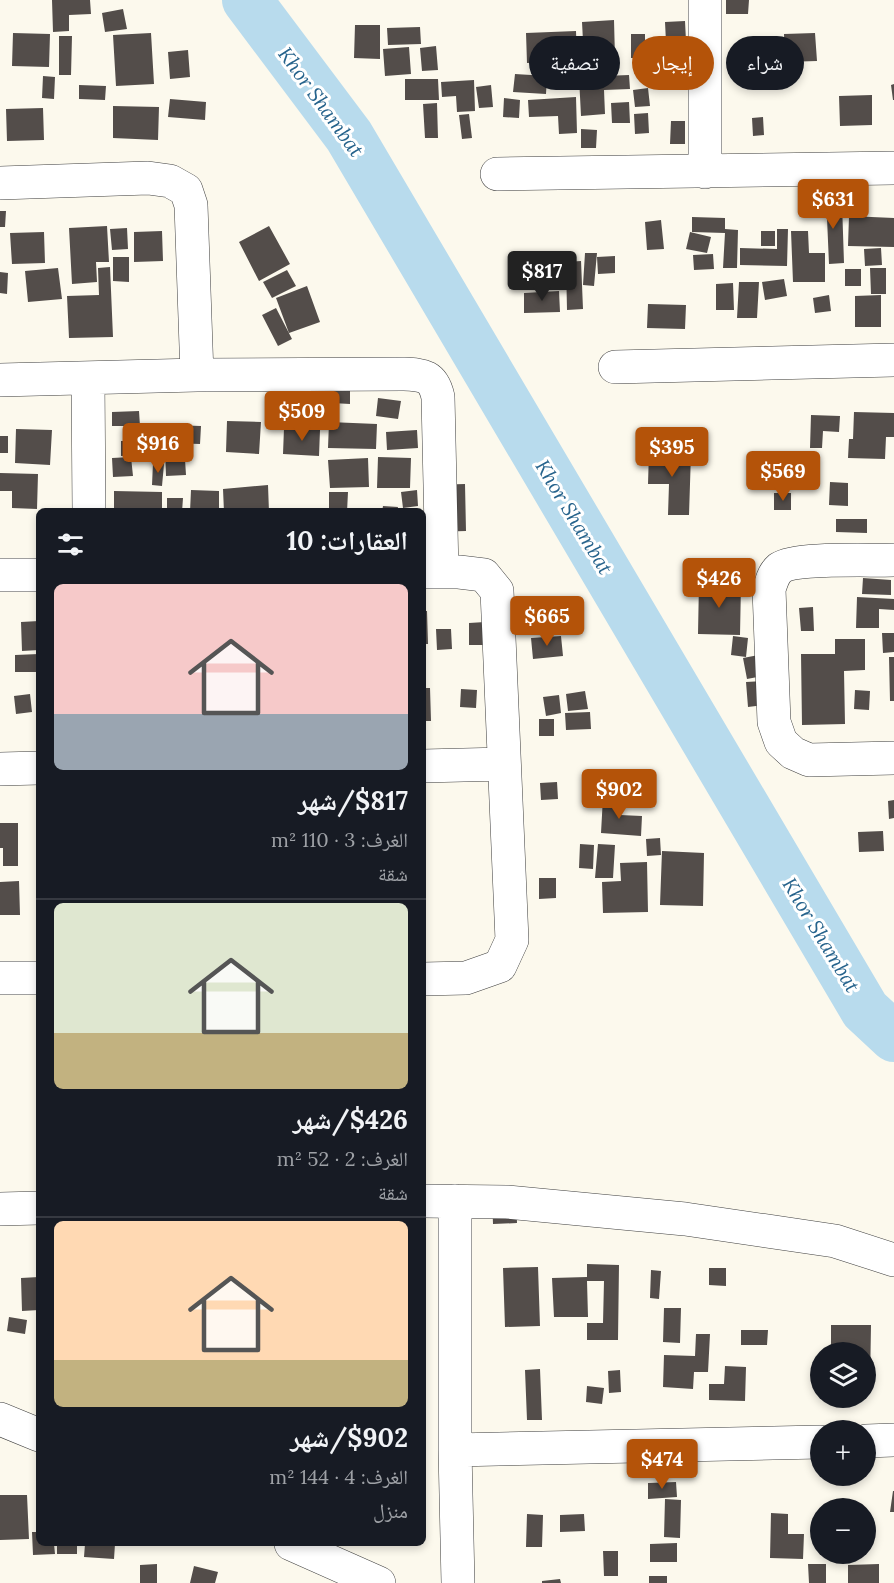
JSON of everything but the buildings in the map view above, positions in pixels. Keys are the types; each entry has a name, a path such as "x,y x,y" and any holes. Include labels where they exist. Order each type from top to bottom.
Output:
{"street":[{"path":"705,0 705,172"},
{"path":"497,174 894,168"},
{"path":"0,183 148,178 170,181 186,190 191,205 197,375"},
{"path":"615,367 894,360"},
{"path":"0,380 197,375 403,374 419,375 430,379 436,387 438,397 433,572 484,575 497,591 512,940 500,966 465,978 426,979"},
{"path":"88,379 89,508"},
{"path":"894,560 788,564 773,577 769,589 774,722 781,742 793,753 809,760 894,758"},
{"path":"0,575 36,575"},
{"path":"426,766 504,764"},
{"path":"0,769 36,768"},
{"path":"0,978 36,978"},
{"path":"458,1583 455,1450 439,1201 507,1202 589,1209 798,1234 835,1240 894,1260"},
{"path":"0,1209 36,1208"},
{"path":"0,1419 36,1434"},
{"path":"876,1441 894,1440"},
{"path":"455,1450 810,1442"},
{"path":"296,1546 379,1583"}],"waterway":[{"name":"Khor Shambat","path":"247,0 349,136 865,1010 894,1037"}]}
